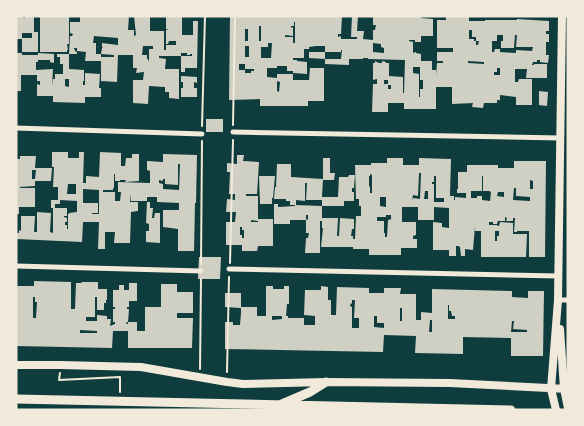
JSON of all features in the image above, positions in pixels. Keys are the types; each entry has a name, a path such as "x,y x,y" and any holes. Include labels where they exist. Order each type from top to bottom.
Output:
{"highway":[{"path":"278,405 310,392 326,382"},
{"path":"16,399 511,410"}],"main road":[{"path":"556,410 551,389 558,300 560,138 565,77 562,16"},
{"path":"558,300 568,408"},
{"path":"16,366 141,367 243,384 326,382 450,383 566,389"}],"street":[{"path":"16,128 202,134"},
{"path":"233,132 560,138"},
{"path":"16,266 201,271"},
{"path":"229,268 558,276"},
{"path":"558,300 568,300"}],"path":[{"path":"200,378 205,16"},
{"path":"227,382 235,16"},
{"path":"59,380 120,377"}],"building":[{"path":"16,16 25,18 25,16 34,16 34,32 38,32 38,52 22,52 22,39 16,39","holes":["22,33 32,33 32,38 22,38"]},
{"path":"40,16 69,16 69,44 67,44 67,52 40,52"},
{"path":"80,16 129,16 128,30 134,30 134,36 136,35 134,16 150,16 150,31 164,31 164,50 166,50 166,45 176,45 176,41 169,41 166,44 166,30 169,29 166,29 166,16 182,16 182,35 193,35 193,21 198,21 197,68 185,68 185,72 181,72 181,56 159,56 159,58 166,59 165,69 179,69 179,99 169,98 169,92 165,92 165,87 149,86 148,104 133,103 133,80 143,80 144,72 136,73 137,68 133,68 133,55 118,55 117,82 101,81 101,61 85,61 86,52 77,51 77,48 74,48 77,54 69,54 70,36 73,34 70,33 70,22 80,22","holes":["94,36 118,38 118,45 102,43 101,54 96,54 96,43 93,43","143,46 153,46 153,49 149,49 149,62 147,55 142,55","181,53 192,54 192,56 181,56","101,54 114,55 114,57 101,57"]},
{"path":"230,16 342,16 341,34 338,34 338,37 341,36 341,39 357,39 357,37 351,37 352,16 358,16 357,31 364,31 363,39 373,40 373,30 375,30 376,25 373,25 373,17 421,16 421,18 433,19 433,36 421,36 421,42 409,41 413,42 413,53 421,54 421,61 432,61 432,70 436,70 436,76 437,63 443,63 443,61 437,61 437,52 453,52 453,48 437,48 437,20 446,20 446,16 469,16 469,21 517,19 549,21 549,31 546,31 546,34 549,34 549,42 546,42 546,55 549,55 548,63 537,60 532,65 547,64 547,78 526,78 527,69 515,69 515,82 518,82 519,79 532,79 532,105 516,105 516,97 500,95 500,100 497,100 497,103 484,103 483,108 472,107 473,103 452,104 452,87 436,87 436,109 404,109 404,103 388,103 388,112 372,112 373,84 377,84 377,79 373,80 373,63 375,61 382,63 382,61 389,63 389,76 403,77 404,93 405,60 363,58 349,59 349,65 325,64 325,59 341,59 342,50 341,52 325,52 325,46 309,47 309,49 304,49 304,58 293,58 293,60 307,62 307,74 287,71 287,66 267,68 267,77 277,78 277,74 293,74 293,80 309,80 310,68 324,68 324,101 308,101 308,106 260,106 260,99 229,100","holes":["295,22 295,43 293,43 293,37 285,37 285,35 293,36 293,27 291,28","259,26 261,26 261,41 259,41","245,29 248,29 248,41 245,41","469,30 472,30 472,37 476,37 476,41 474,39 469,39","497,35 503,35 501,48 514,48 515,35 517,35 516,47 533,47 532,51 516,50 516,53 500,52 500,49 495,49 492,52 492,41 497,41","268,43 272,43 271,58 261,58 261,47 268,47","373,43 381,44 381,47 384,48 384,53 373,52","245,46 249,46 249,57 245,57","468,61 484,62 484,64 468,63","239,64 245,64 245,69 254,69 251,73 245,73 245,70 239,70","413,67 420,67 420,80 423,80 423,89 420,89 419,97 419,74 413,73","497,68 500,68 500,75 494,75 494,72 497,72","384,80 388,80 388,84 384,84","277,81 280,82 279,92 277,91"]},
{"path":"309,52 325,52 325,59 309,58"},
{"path":"16,53 22,53 22,55 54,54 54,63 50,62 50,60 38,60 36,62 36,70 53,69 52,86 55,74 63,74 63,64 60,64 60,57 57,57 57,54 69,54 69,69 84,70 83,85 85,85 85,73 100,74 99,88 101,88 101,97 85,97 85,103 53,102 53,96 37,96 37,84 40,85 40,81 37,81 37,75 21,75 21,91 16,91","holes":["65,79 69,79 69,87 65,86"]},
{"path":"181,76 197,77 197,83 194,82 194,88 197,88 197,97 181,97 183,82 181,82"},
{"path":"539,91 548,92 547,106 539,105"},
{"path":"206,119 223,119 223,132 206,132"},
{"path":"52,152 68,152 68,158 79,158 79,152 84,152 83,183 86,183 86,176 99,177 100,152 121,153 121,166 125,166 126,158 132,158 132,154 139,154 139,181 115,181 114,174 113,190 103,190 103,192 115,192 115,201 120,201 121,192 118,192 118,182 150,183 150,171 147,170 147,161 163,162 163,154 197,155 194,251 178,251 178,229 163,227 163,210 179,210 179,203 157,202 157,197 147,197 147,201 131,201 131,194 130,202 138,202 138,211 131,212 130,243 114,243 115,232 105,232 105,249 98,249 99,222 83,222 82,242 16,239 16,233 19,233 19,230 21,231 21,216 35,216 34,232 37,232 37,212 51,213 50,232 53,233 53,208 51,208 51,200 58,200 58,187 53,187 54,167 52,167","holes":["178,164 180,164 179,190 163,189 163,184 159,183 159,180 163,181 165,179 165,184 178,185","68,184 76,184 76,194 67,194","83,189 99,190 99,214 92,214 98,213 98,203 83,203","60,200 77,201 77,212 68,214 68,229 67,225 65,225 67,218 64,217 67,216 67,208 55,208 55,204 60,204"]},
{"path":"237,155 244,155 243,161 259,162 257,194 246,194 246,196 258,196 258,219 273,219 273,246 258,246 257,251 242,251 242,245 226,245 226,222 235,222 236,212 226,212 227,199 235,200 235,194 229,194 230,172 227,172 227,163 237,164","holes":["240,227 242,227 242,230 244,230 244,238 240,235"]},
{"path":"20,156 36,156 35,168 52,168 51,181 35,181 35,186 20,187 35,188 35,207 19,207 19,214 16,214 16,159 20,159","holes":["32,170 36,170 35,179 32,179"]},
{"path":"323,158 330,158 330,173 335,173 334,180 323,180"},
{"path":"387,158 403,158 403,165 419,165 419,158 451,159 450,196 454,196 455,200 455,197 466,198 466,193 457,193 457,189 458,172 467,172 467,165 498,165 498,168 514,168 514,161 546,161 545,257 529,257 529,231 514,232 515,218 513,218 513,221 506,221 507,218 505,217 505,221 498,221 497,224 489,222 489,225 499,226 500,222 513,223 513,234 527,234 526,257 481,257 481,231 475,231 475,226 473,250 465,249 465,256 461,256 460,247 458,246 456,246 456,256 449,256 449,250 433,250 433,222 442,223 442,227 449,228 449,208 434,207 434,220 418,220 418,207 402,207 402,222 416,222 416,235 413,236 413,239 417,239 417,248 401,248 401,255 369,255 369,249 353,249 353,247 321,247 322,221 320,221 320,253 305,253 306,238 308,238 309,233 306,233 306,220 290,220 290,224 274,224 274,204 278,204 278,207 322,206 322,218 338,218 337,236 339,236 340,218 354,219 354,229 352,229 351,236 355,239 356,216 361,216 361,206 359,206 359,199 356,199 355,165 387,163","holes":["419,173 421,173 420,199 413,198 412,201 413,195 418,196","370,174 372,175 372,193 370,193","434,176 436,176 436,198 444,198 444,202 434,202 434,184 432,182 434,182","483,176 483,191 490,191 490,201 482,200 482,196 471,198 471,191 482,191","530,180 533,181 533,189 530,189","514,188 516,188 516,196 530,197 530,201 513,200","425,191 428,191 428,199 424,199","498,192 504,192 504,197 497,196","380,197 386,197 386,207 380,206","391,215 392,219 388,220 387,237 385,237 384,233 384,221 377,221 377,217","495,231 499,231 499,236 497,236 497,241 495,241"]},
{"path":"277,164 291,164 291,177 323,179 322,197 338,197 339,177 355,175 354,188 352,188 354,201 344,201 344,206 322,206 322,200 306,200 307,183 305,183 305,201 296,200 296,205 290,205 290,201 286,201 286,199 274,199"},
{"path":"259,176 275,176 272,204 260,204"},
{"path":"147,202 150,202 150,208 153,208 152,218 154,218 155,213 160,213 160,243 146,242 146,231 149,231 149,224 146,223"},
{"path":"199,257 221,257 220,279 198,279"},
{"path":"34,281 71,282 71,309 75,309 76,283 98,282 98,289 107,289 107,300 104,303 104,310 97,310 97,297 95,297 95,317 86,317 86,321 97,321 97,315 107,316 107,319 111,319 110,326 115,324 113,322 113,309 115,307 113,307 113,290 119,290 119,285 124,285 124,290 129,290 129,283 137,283 137,301 129,301 129,307 127,307 129,309 128,322 137,322 137,331 145,331 145,307 161,307 161,284 177,284 177,292 193,292 193,313 177,313 177,318 193,318 192,348 128,348 128,331 113,331 112,348 16,346 16,289 17,286 34,286","holes":["33,297 35,297 35,302 37,302 36,318 33,318","80,330 97,331 97,333 80,333"]},
{"path":"266,286 273,286 273,289 284,289 284,286 289,286 289,304 287,304 286,316 288,318 304,318 304,325 315,325 315,316 304,315 305,290 321,290 321,286 328,287 328,300 331,300 331,315 336,315 337,287 369,288 369,293 384,293 384,288 401,288 400,294 416,294 416,320 421,320 421,312 432,313 432,289 512,291 512,297 528,298 528,291 544,291 543,356 511,356 511,338 463,337 463,354 415,353 416,336 384,335 383,352 225,349 225,322 233,322 233,325 240,325 241,308 225,307 225,293 241,293 241,307 257,307 257,316 266,316","holes":["352,300 355,300 354,318 359,318 359,328 352,328","448,305 449,305 449,311 451,311 452,316 455,316 455,319 448,319","400,308 402,308 402,321 400,321","272,316 282,316 282,319 272,320","374,316 377,316 377,323 384,323 384,328 374,327","430,320 432,320 432,332 429,332","512,321 514,321 513,329 527,330 527,332 511,332"]}]}
